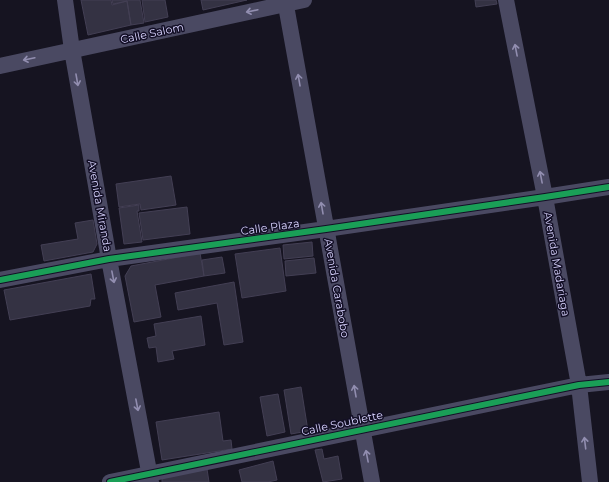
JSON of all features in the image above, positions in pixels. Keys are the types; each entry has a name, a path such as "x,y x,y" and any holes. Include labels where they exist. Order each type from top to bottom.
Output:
{"street":[{"name":"Avenida Miranda","path":"65,0 72,50 109,259 150,478"},
{"name":"Calle Salom","path":"0,66 285,2 304,0"},
{"name":"Avenida Madariaga","path":"506,0 579,385 590,482"},
{"name":"Avenida Carabobo","path":"285,2 372,482"},
{"name":"Calle Plaza","path":"0,280 109,259 326,229 609,187"},
{"name":"Calle Soublette","path":"110,482 150,478 362,429 579,385 609,382"}],"building":[{"path":"81,0 111,0 112,5 127,1 131,25 88,35"},
{"path":"112,0 140,0 144,23 131,25 127,1 113,4"},
{"path":"142,0 165,0 168,17 145,22"},
{"path":"201,0 247,0 203,10"},
{"path":"475,0 496,0 497,4 476,7"},
{"path":"171,176 176,205 141,210 140,204 119,207 116,184"},
{"path":"139,205 139,211 137,211 142,242 124,244 119,208"},
{"path":"187,207 190,234 143,240 139,213"},
{"path":"93,220 97,244 93,252 44,261 41,245 78,239 75,223"},
{"path":"312,242 313,256 284,259 283,245"},
{"path":"280,248 286,291 242,298 235,254"},
{"path":"200,253 204,276 155,285 161,317 134,322 125,276 131,266"},
{"path":"222,257 225,273 204,276 202,260"},
{"path":"314,258 316,273 286,276 285,261"},
{"path":"91,274 95,299 91,299 90,306 10,320 4,290"},
{"path":"234,282 243,342 224,345 217,303 178,310 175,293"},
{"path":"201,316 205,345 172,351 174,359 158,362 156,347 149,348 147,338 156,336 154,324"},
{"path":"301,387 308,431 291,434 284,390"},
{"path":"278,394 285,432 267,436 260,397"},
{"path":"219,412 223,441 231,440 232,449 162,460 156,422"},
{"path":"322,449 324,459 338,456 342,479 323,482 315,450"},
{"path":"273,461 277,480 268,482 242,482 239,470"},
{"path":"207,469 209,482 162,482 162,477"}],"cycle path":[{"path":"0,280 109,259 326,229 609,187"},
{"path":"110,482 579,385 609,382"}]}
